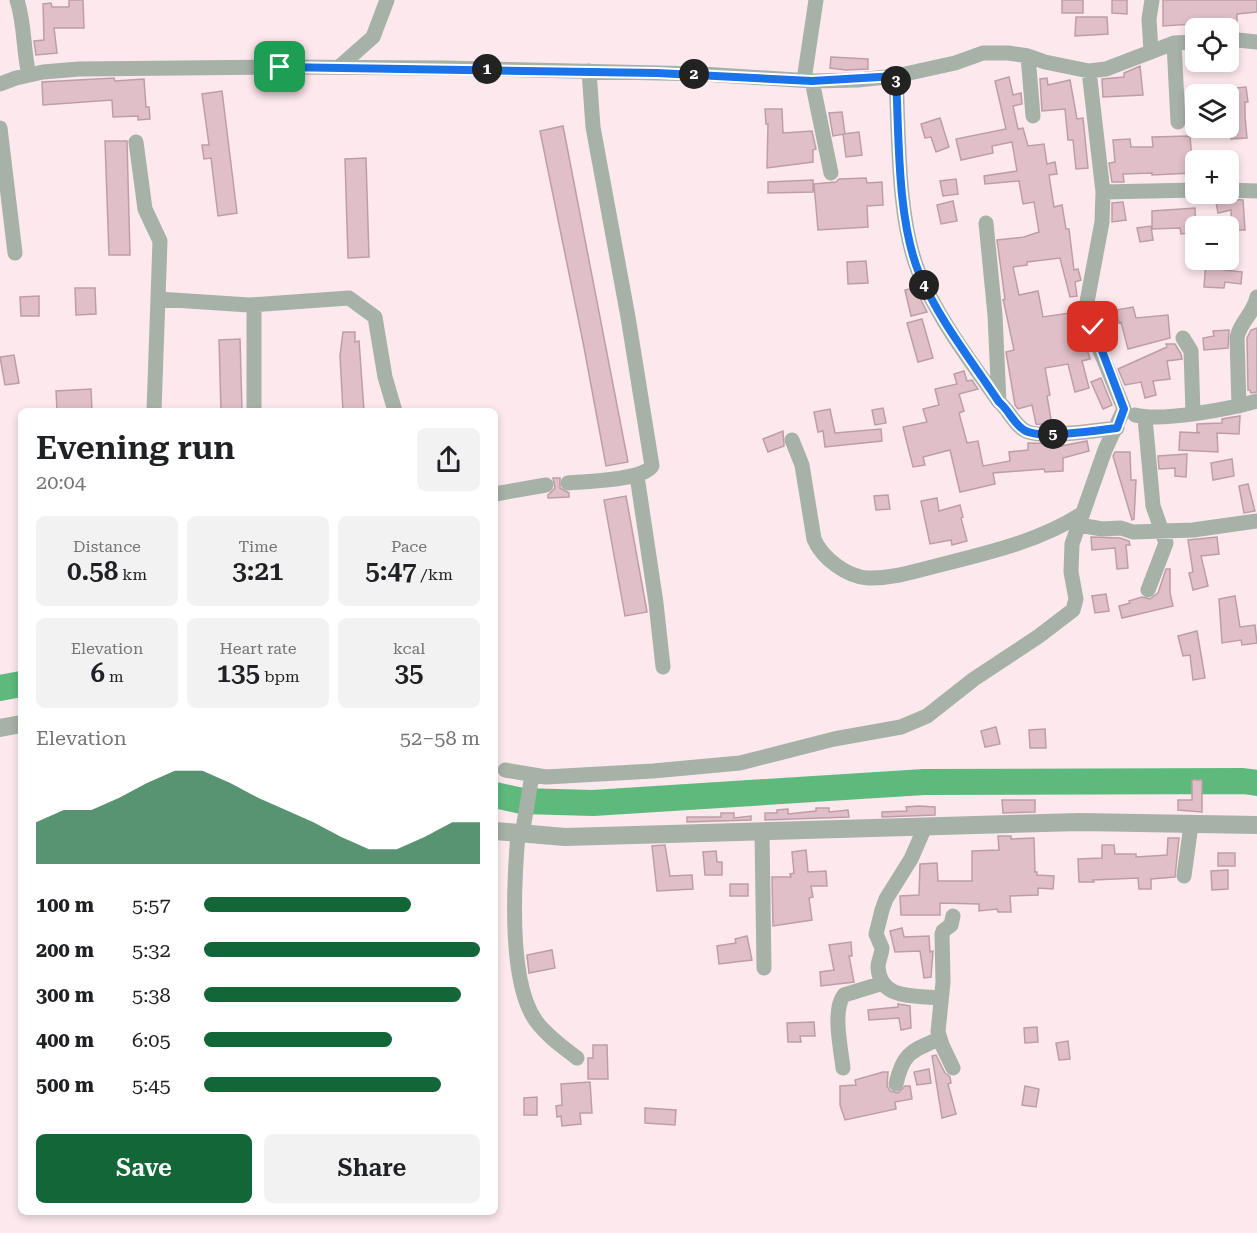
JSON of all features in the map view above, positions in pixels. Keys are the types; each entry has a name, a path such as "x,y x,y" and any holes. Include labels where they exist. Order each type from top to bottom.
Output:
{"street":[{"path":"17,0 23,20 24,51 29,75"},
{"path":"339,67 373,37 387,0"},
{"path":"816,0 808,80 831,173"},
{"path":"1151,51 1149,20 1152,0"},
{"path":"1239,40 1257,42"},
{"path":"0,84 43,72 111,68 339,67 589,71 808,80 896,76 955,63 983,53 1028,56 1089,71 1106,69 1174,43 1185,42"},
{"path":"1174,43 1178,122"},
{"path":"1028,56 1033,116"},
{"path":"568,483 637,476 652,466 593,127 589,71"},
{"path":"1089,71 1103,192 1100,238 1088,302 1089,315 1124,409 1145,417 1193,413 1257,401"},
{"path":"896,76 904,206 912,251 926,288 956,342 999,402 1015,422 1027,432 1058,434 1117,428"},
{"path":"0,128 15,253"},
{"path":"136,142 145,209 160,241 154,408"},
{"path":"1103,192 1185,190"},
{"path":"1239,190 1257,191"},
{"path":"986,223 995,315 999,402"},
{"path":"158,299 255,305 349,297 375,317 385,377 394,408"},
{"path":"1239,406 1237,337 1239,328 1254,309 1257,297"},
{"path":"254,408 255,305"},
{"path":"1183,338 1191,351 1193,413"},
{"path":"505,770 531,782 546,777 740,763 834,739 913,723 927,716 974,679 1040,636 1073,610 1076,599 1071,572 1072,544 1091,496 1105,450 1124,409"},
{"path":"1145,417 1153,506 1166,543 1148,590"},
{"path":"792,440 802,465 814,539 819,550 827,559 855,575 868,578 903,574 987,553 1081,519 1102,529 1121,528 1133,532 1193,530 1257,521"},
{"path":"637,476 663,667"},
{"path":"498,493 546,485"},
{"path":"0,728 18,725"},
{"path":"531,782 520,834 515,899 519,978 525,1002 536,1022 551,1038 577,1058"},
{"path":"498,831 565,837 1080,822 1257,825"},
{"path":"1184,876 1191,825"},
{"path":"925,827 911,859 886,899 877,924 876,938 882,948 878,966 883,983 895,994 940,998"},
{"path":"762,832 764,968"},
{"path":"953,916 951,925 943,930 942,934 943,982 938,1025 939,1039 953,1068"},
{"path":"843,1068 837,1011 840,999 844,995 883,983"},
{"path":"896,1084 900,1070 909,1054 939,1039"}],"building":[{"path":"69,0 83,0 84,28 54,28 57,53 36,55 34,41 44,40 43,4 51,3 52,7 69,7"},
{"path":"1062,0 1083,0 1083,13 1062,13"},
{"path":"1112,0 1127,0 1127,14 1112,13"},
{"path":"1163,0 1257,0 1257,12 1237,14 1237,18 1185,18 1185,25 1163,26"},
{"path":"1076,17 1107,17 1108,34 1075,36"},
{"path":"831,57 868,59 868,69 830,68"},
{"path":"1140,66 1143,95 1103,97 1102,79 1124,77 1124,73"},
{"path":"1009,77 1013,95 1021,93 1022,104 1013,106 1018,129 1023,128 1028,146 1044,144 1047,164 1055,162 1057,174 1049,175 1054,207 1062,205 1066,229 1069,229 1074,270 1078,269 1081,280 1075,282 1077,296 1070,297 1060,258 1027,262 1027,265 1013,267 1019,295 1038,291 1043,317 1076,312 1090,359 1082,361 1089,388 1075,392 1068,364 1045,368 1052,425 1036,424 1032,405 1018,409 1015,405 1006,352 1014,350 1003,300 1005,299 997,240 1024,237 1039,232 1034,202 1023,204 1019,181 985,184 984,176 1017,171 1012,142 992,146 993,153 961,160 956,139 1006,129 995,81"},
{"path":"114,78 115,81 144,79 146,107 149,107 150,119 138,120 138,116 113,117 112,100 43,105 42,82"},
{"path":"1047,78 1048,85 1070,80 1077,119 1083,118 1088,168 1076,169 1073,140 1068,140 1065,109 1042,111 1040,79"},
{"path":"1246,87 1247,138 1231,139 1239,138 1239,88"},
{"path":"222,91 237,213 218,216 211,158 204,159 202,145 209,145 202,94"},
{"path":"765,109 782,109 783,133 812,131 816,149 813,150 813,162 767,168 768,124 766,124"},
{"path":"842,112 845,134 833,136 829,113"},
{"path":"940,118 949,147 936,152 931,137 925,138 921,124"},
{"path":"563,126 628,462 606,466 540,131"},
{"path":"859,132 862,155 846,157 843,134"},
{"path":"1152,137 1190,138 1191,150 1185,150 1185,173 1123,174 1124,182 1112,182 1109,163 1115,162 1113,140 1130,139 1131,147 1153,147"},
{"path":"105,141 127,141 130,255 109,255"},
{"path":"366,158 369,257 348,258 345,159"},
{"path":"866,178 867,183 882,182 883,205 867,206 868,227 818,230 814,184 836,182 839,179"},
{"path":"956,179 958,194 943,196 940,181"},
{"path":"813,180 813,192 768,193 768,182"},
{"path":"1239,200 1243,200 1245,230 1239,230 1239,216 1231,216 1231,210 1218,213 1216,204 1239,204"},
{"path":"953,201 957,221 941,224 937,205"},
{"path":"1123,202 1126,220 1112,222 1112,203"},
{"path":"1195,208 1195,216 1185,216 1185,233 1181,234 1180,228 1152,229 1152,211"},
{"path":"1151,226 1153,240 1140,242 1137,228"},
{"path":"866,261 868,283 848,284 847,262"},
{"path":"1205,270 1242,272 1241,284 1225,282 1224,288 1204,287"},
{"path":"75,288 95,288 96,314 76,315"},
{"path":"915,288 927,312 911,316 905,290"},
{"path":"39,296 39,316 21,316 20,297"},
{"path":"1133,307 1136,318 1168,315 1170,338 1128,349 1116,310"},
{"path":"922,319 933,358 918,362 907,323"},
{"path":"1257,328 1257,392 1251,393 1248,390 1247,338 1251,330"},
{"path":"1229,330 1228,348 1204,350 1203,338 1214,336 1213,331"},
{"path":"343,332 355,332 355,342 359,341 364,408 343,408 340,356"},
{"path":"240,339 242,408 221,408 219,340"},
{"path":"1166,344 1175,344 1182,359 1167,361 1170,379 1153,381 1156,395 1145,398 1141,382 1125,385 1118,369 1167,347"},
{"path":"14,355 19,383 5,385 0,357"},
{"path":"964,371 967,381 972,380 978,389 959,394 964,411 959,413 967,443 978,441 983,466 1010,461 1009,452 1028,450 1028,443 1061,444 1061,446 1087,441 1089,451 1063,458 1063,471 1045,472 1044,469 993,473 995,484 960,492 950,450 923,457 925,465 913,467 903,427 927,422 923,409 939,405 935,389 957,384 954,374"},
{"path":"1101,378 1112,405 1103,409 1091,382"},
{"path":"91,389 92,408 57,408 56,391"},
{"path":"883,408 886,423 875,425 872,410"},
{"path":"830,409 835,433 881,429 882,441 825,447 823,431 818,432 814,412"},
{"path":"1240,416 1239,434 1217,433 1218,452 1179,450 1180,432 1200,433 1197,432 1197,424 1222,423 1222,419"},
{"path":"783,431 784,446 768,452 763,439"},
{"path":"1115,452 1130,452 1131,480 1136,480 1134,519 1132,520 1113,456"},
{"path":"1187,454 1186,477 1175,476 1175,468 1159,469 1158,456"},
{"path":"1232,459 1234,476 1213,480 1211,463"},
{"path":"553,478 560,478 560,488 569,493 569,497 548,498 555,488"},
{"path":"1248,484 1255,511 1244,513 1239,486"},
{"path":"888,495 890,509 876,510 874,496"},
{"path":"626,496 647,612 625,616 604,500"},
{"path":"937,498 939,511 960,505 967,541 952,545 951,540 930,544 921,501"},
{"path":"1091,537 1120,538 1129,541 1130,545 1126,545 1128,568 1117,569 1115,548 1092,550"},
{"path":"1217,537 1219,554 1201,556 1208,586 1193,590 1189,573 1193,572 1188,540"},
{"path":"1166,569 1170,569 1170,593 1173,606 1122,618 1119,606 1142,597 1150,599 1158,593"},
{"path":"1106,594 1109,611 1095,613 1092,596"},
{"path":"1235,596 1240,627 1255,625 1257,643 1242,645 1241,640 1222,643 1219,599"},
{"path":"1197,631 1205,678 1193,680 1190,655 1183,656 1178,636"},
{"path":"996,727 1000,744 985,747 981,731"},
{"path":"1045,729 1046,748 1030,748 1029,730"},
{"path":"1192,780 1202,780 1202,812 1178,810 1178,800 1192,800"},
{"path":"1002,800 1035,800 1035,812 1003,813"},
{"path":"906,807 935,807 935,815 882,817 882,812 907,811"},
{"path":"816,808 829,808 829,812 848,810 849,817 765,820 765,813 777,813 777,810 788,809 788,814 816,811"},
{"path":"721,813 734,813 734,818 751,816 751,820 687,822 687,817 721,817"},
{"path":"998,836 1011,836 1011,839 1034,838 1035,872 1037,875 1054,876 1053,889 1038,888 1038,895 1010,896 1011,912 998,912 997,909 979,911 979,904 940,903 940,915 901,915 900,896 919,895 920,864 937,863 938,881 972,881 972,851 999,850"},
{"path":"1168,838 1179,838 1175,877 1151,879 1151,889 1139,889 1138,878 1079,882 1078,859 1102,858 1102,845 1114,845 1115,854 1136,854 1136,857 1167,855"},
{"path":"665,845 670,876 692,875 693,889 657,891 652,846"},
{"path":"806,850 808,872 826,871 827,886 811,886 813,897 809,898 812,920 773,926 772,877 791,877 790,874 794,873 792,852"},
{"path":"716,851 717,862 722,862 722,875 705,875 703,852"},
{"path":"1218,853 1235,853 1235,866 1218,866"},
{"path":"1228,870 1228,889 1212,890 1211,871"},
{"path":"730,884 748,884 748,896 730,896"},
{"path":"902,928 904,937 929,936 930,952 933,951 931,977 924,978 920,951 895,952 890,931"},
{"path":"747,936 752,960 719,964 717,946 736,943 735,939"},
{"path":"851,942 852,956 849,956 854,982 821,986 820,972 834,970 829,945"},
{"path":"552,950 555,968 529,973 527,955"},
{"path":"898,1004 910,1006 911,1028 901,1030 899,1018 869,1020 868,1010 898,1007"},
{"path":"814,1022 815,1036 800,1036 801,1042 788,1042 787,1023"},
{"path":"1037,1027 1038,1042 1025,1043 1024,1028"},
{"path":"1068,1041 1070,1059 1059,1060 1056,1043"},
{"path":"593,1045 607,1045 608,1079 588,1079 588,1058 593,1058"},
{"path":"936,1055 945,1073 950,1077 951,1083 948,1084 956,1114 942,1118 932,1056"},
{"path":"929,1069 931,1083 917,1085 914,1072"},
{"path":"888,1072 887,1086 890,1091 898,1093 905,1086 910,1086 912,1099 895,1102 896,1109 845,1120 840,1105 840,1086 856,1085 855,1080"},
{"path":"590,1082 592,1113 580,1113 581,1124 562,1126 561,1116 557,1117 556,1106 562,1105 561,1084"},
{"path":"1025,1086 1039,1089 1036,1107 1022,1105"},
{"path":"537,1097 537,1115 524,1115 524,1098"},
{"path":"645,1108 676,1110 675,1125 645,1123"}],"waterway":[{"path":"0,688 18,685"},
{"path":"498,796 522,801 593,803 924,782 1243,781 1257,783"}],"route":[{"path":"280,67 702,74 812,81 896,76 904,206 918,271 956,342 999,402 1022,429 1033,433 1058,434 1117,428 1124,409 1093,327"}]}
